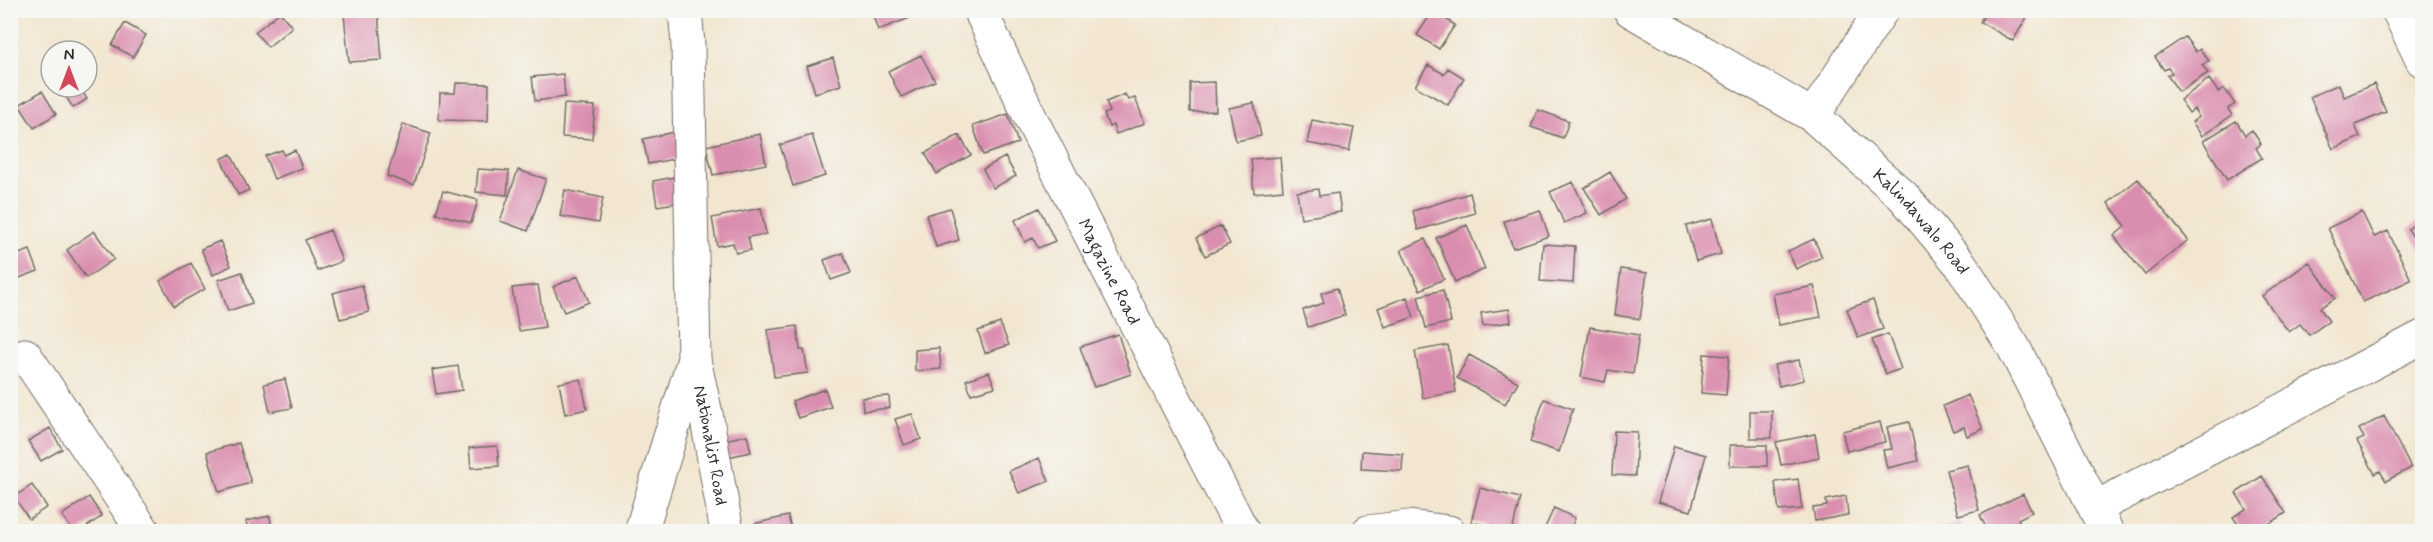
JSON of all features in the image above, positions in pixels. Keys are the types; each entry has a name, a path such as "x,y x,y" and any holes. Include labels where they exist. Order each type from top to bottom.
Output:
{"street":[{"path":"641,531 694,359 688,45 685,10"},
{"name":"Magazine Road","path":"980,10 1030,119 1243,531"},
{"name":"Kalindawalo Road","path":"1630,10 1813,116 1903,196 1961,265 2014,348 2101,520"},
{"path":"1813,116 1882,10"},
{"path":"2398,10 2422,60"},
{"path":"2101,520 2422,337"},
{"path":"25,355 144,531"},
{"name":"Nationalist Road","path":"694,359 727,531"},
{"path":"1368,531 1409,527 1449,531"}],"building":[{"path":"871,10 907,10 910,18 878,30"},
{"path":"1987,10 2031,10 2013,41 1980,22"},
{"path":"1433,11 1455,25 1439,49 1417,35"},
{"path":"280,12 292,27 268,47 255,32"},
{"path":"378,12 382,60 349,62 344,15"},
{"path":"125,23 146,35 133,57 112,45"},
{"path":"2185,37 2196,52 2200,49 2209,61 2202,65 2208,73 2179,92 2167,75 2172,73 2168,68 2164,70 2155,57"},
{"path":"921,55 935,81 901,97 888,71"},
{"path":"833,58 841,85 815,93 807,66"},
{"path":"1428,65 1444,74 1448,68 1464,78 1448,105 1415,86"},
{"path":"563,74 565,97 535,101 532,77"},
{"path":"2209,79 2218,92 2224,88 2235,104 2228,109 2232,115 2202,136 2192,122 2199,117 2194,109 2189,113 2180,100"},
{"path":"1215,82 1216,111 1190,112 1190,83"},
{"path":"456,83 489,84 488,121 439,120 440,93 455,93"},
{"path":"2339,84 2344,97 2374,84 2386,112 2355,125 2360,137 2333,149 2310,97"},
{"path":"39,93 39,99 47,99 56,114 34,128 19,105"},
{"path":"1125,94 1128,100 1135,98 1145,123 1116,134 1113,125 1109,127 1104,114 1110,112 1106,102"},
{"path":"67,99 87,99 73,108"},
{"path":"1254,103 1261,136 1236,141 1229,108"},
{"path":"564,104 595,106 592,139 562,137"},
{"path":"1538,110 1569,121 1563,138 1531,127"},
{"path":"1008,114 1018,143 983,155 973,126"},
{"path":"1312,120 1354,128 1349,151 1307,143"},
{"path":"2236,121 2245,135 2252,130 2261,144 2256,148 2262,158 2227,180 2203,141"},
{"path":"403,124 431,133 414,185 387,176"},
{"path":"679,131 684,157 648,164 643,139"},
{"path":"760,134 766,164 713,175 706,146"},
{"path":"812,135 825,176 793,186 780,145"},
{"path":"959,135 971,155 937,174 925,153"},
{"path":"282,150 284,155 295,150 302,168 274,179 265,156"},
{"path":"231,154 249,190 238,195 221,159"},
{"path":"1005,157 1016,176 993,188 983,169"},
{"path":"1280,157 1283,190 1254,193 1251,159"},
{"path":"478,169 509,171 507,195 476,192"},
{"path":"518,170 546,179 528,231 500,221"},
{"path":"1610,172 1626,199 1601,215 1584,188"},
{"path":"685,175 689,201 657,206 653,181"},
{"path":"2138,179 2188,240 2145,275 2114,236 2126,226 2108,203"},
{"path":"1573,182 1587,213 1564,223 1550,192"},
{"path":"1318,189 1319,196 1338,193 1341,212 1301,218 1297,192"},
{"path":"565,190 603,198 598,223 560,216"},
{"path":"443,191 478,200 471,223 436,213"},
{"path":"1470,193 1475,213 1418,230 1413,211"},
{"path":"761,208 766,234 748,237 751,250 736,253 733,243 717,246 712,218"},
{"path":"950,208 959,240 936,247 926,215"},
{"path":"1039,208 1055,241 1038,248 1033,238 1025,242 1015,220"},
{"path":"1540,210 1549,236 1513,248 1504,221"},
{"path":"2362,212 2374,237 2388,231 2411,280 2363,302 2328,228"},
{"path":"1712,219 1721,254 1696,261 1686,226"},
{"path":"2422,219 2422,251 2408,229"},
{"path":"1467,225 1485,269 1455,282 1436,238"},
{"path":"1221,226 1230,244 1205,256 1196,238"},
{"path":"330,230 342,261 317,271 305,240"},
{"path":"94,231 114,259 86,278 67,250"},
{"path":"1425,239 1444,279 1420,290 1401,250"},
{"path":"1814,239 1822,257 1796,269 1788,251"},
{"path":"220,241 231,266 213,275 201,249"},
{"path":"1543,244 1575,246 1573,283 1540,281"},
{"path":"30,250 38,271 14,280 10,271 10,257"},
{"path":"843,253 851,273 831,280 824,260"},
{"path":"2309,262 2335,298 2320,308 2329,321 2309,335 2300,324 2289,332 2262,296"},
{"path":"191,263 205,289 174,306 160,281"},
{"path":"1621,269 1647,273 1640,319 1615,315"},
{"path":"242,272 252,303 228,311 218,280"},
{"path":"578,276 589,302 564,312 553,287"},
{"path":"362,285 369,312 340,319 333,293"},
{"path":"538,285 545,327 519,331 512,288"},
{"path":"1814,286 1821,317 1779,325 1773,294"},
{"path":"1337,288 1345,315 1308,327 1303,310 1324,303 1321,293"},
{"path":"1443,290 1451,322 1426,328 1418,296"},
{"path":"1407,297 1414,317 1385,327 1378,308"},
{"path":"1873,300 1883,329 1858,338 1847,309"},
{"path":"1509,309 1511,322 1483,326 1481,313"},
{"path":"1000,323 1009,345 985,353 978,331"},
{"path":"797,326 800,350 804,350 808,373 774,377 768,330"},
{"path":"1590,327 1639,335 1633,374 1608,370 1605,382 1581,377"},
{"path":"1118,334 1131,374 1094,387 1080,347"},
{"path":"1888,334 1901,369 1886,374 1872,340"},
{"path":"1448,345 1456,392 1423,398 1415,351"},
{"path":"939,348 941,369 915,371 915,350"},
{"path":"1704,354 1729,356 1726,395 1701,393"},
{"path":"1469,355 1518,382 1505,404 1457,378"},
{"path":"1799,360 1804,380 1779,386 1774,365"},
{"path":"458,366 462,390 436,394 432,370"},
{"path":"989,372 995,387 971,394 966,380"},
{"path":"285,379 292,408 270,412 264,384"},
{"path":"581,379 587,409 565,414 559,383"},
{"path":"825,389 831,407 798,418 792,401"},
{"path":"1968,395 1983,429 1967,436 1964,427 1953,431 1943,406"},
{"path":"889,396 890,408 863,411 862,398"},
{"path":"1544,399 1573,409 1559,452 1530,442"},
{"path":"1750,411 1772,411 1772,438 1750,438"},
{"path":"912,414 921,439 904,445 895,419"},
{"path":"2384,416 2411,468 2386,481 2380,471 2375,474 2357,441 2364,438 2359,429"},
{"path":"1880,422 1885,442 1847,451 1842,431"},
{"path":"1909,422 1918,461 1887,468 1883,450 1892,449 1887,427"},
{"path":"50,428 62,449 41,461 28,441"},
{"path":"1614,431 1637,432 1635,476 1612,475"},
{"path":"1815,434 1819,457 1781,465 1776,442"},
{"path":"747,435 751,452 723,458 720,441"},
{"path":"239,443 251,483 219,492 207,452"},
{"path":"1730,445 1767,445 1767,466 1730,466"},
{"path":"497,446 499,466 471,468 469,448"},
{"path":"1674,446 1706,455 1691,511 1658,502"},
{"path":"1362,451 1403,454 1402,471 1361,469"},
{"path":"1039,458 1049,481 1019,493 1009,471"},
{"path":"1968,465 1979,510 1958,515 1946,470"},
{"path":"2262,476 2286,513 2257,532 2243,532 2233,517 2246,509 2236,493"},
{"path":"1798,479 1802,509 1779,511 1775,482"},
{"path":"32,485 47,507 29,519 14,497"},
{"path":"1480,488 1520,498 1512,532 1471,522"},
{"path":"2023,494 2032,512 2018,519 2024,532 1988,532 1980,515"},
{"path":"1846,496 1848,515 1815,521 1813,508 1827,506 1826,500"},
{"path":"89,497 102,516 79,532 73,532 62,515"},
{"path":"1554,508 1575,518 1569,532 1543,532"},
{"path":"270,516 272,532 248,532 246,521"},
{"path":"788,516 792,532 755,532 753,524"},
{"path":"1961,522 1963,532 1928,532 1928,531"}]}
